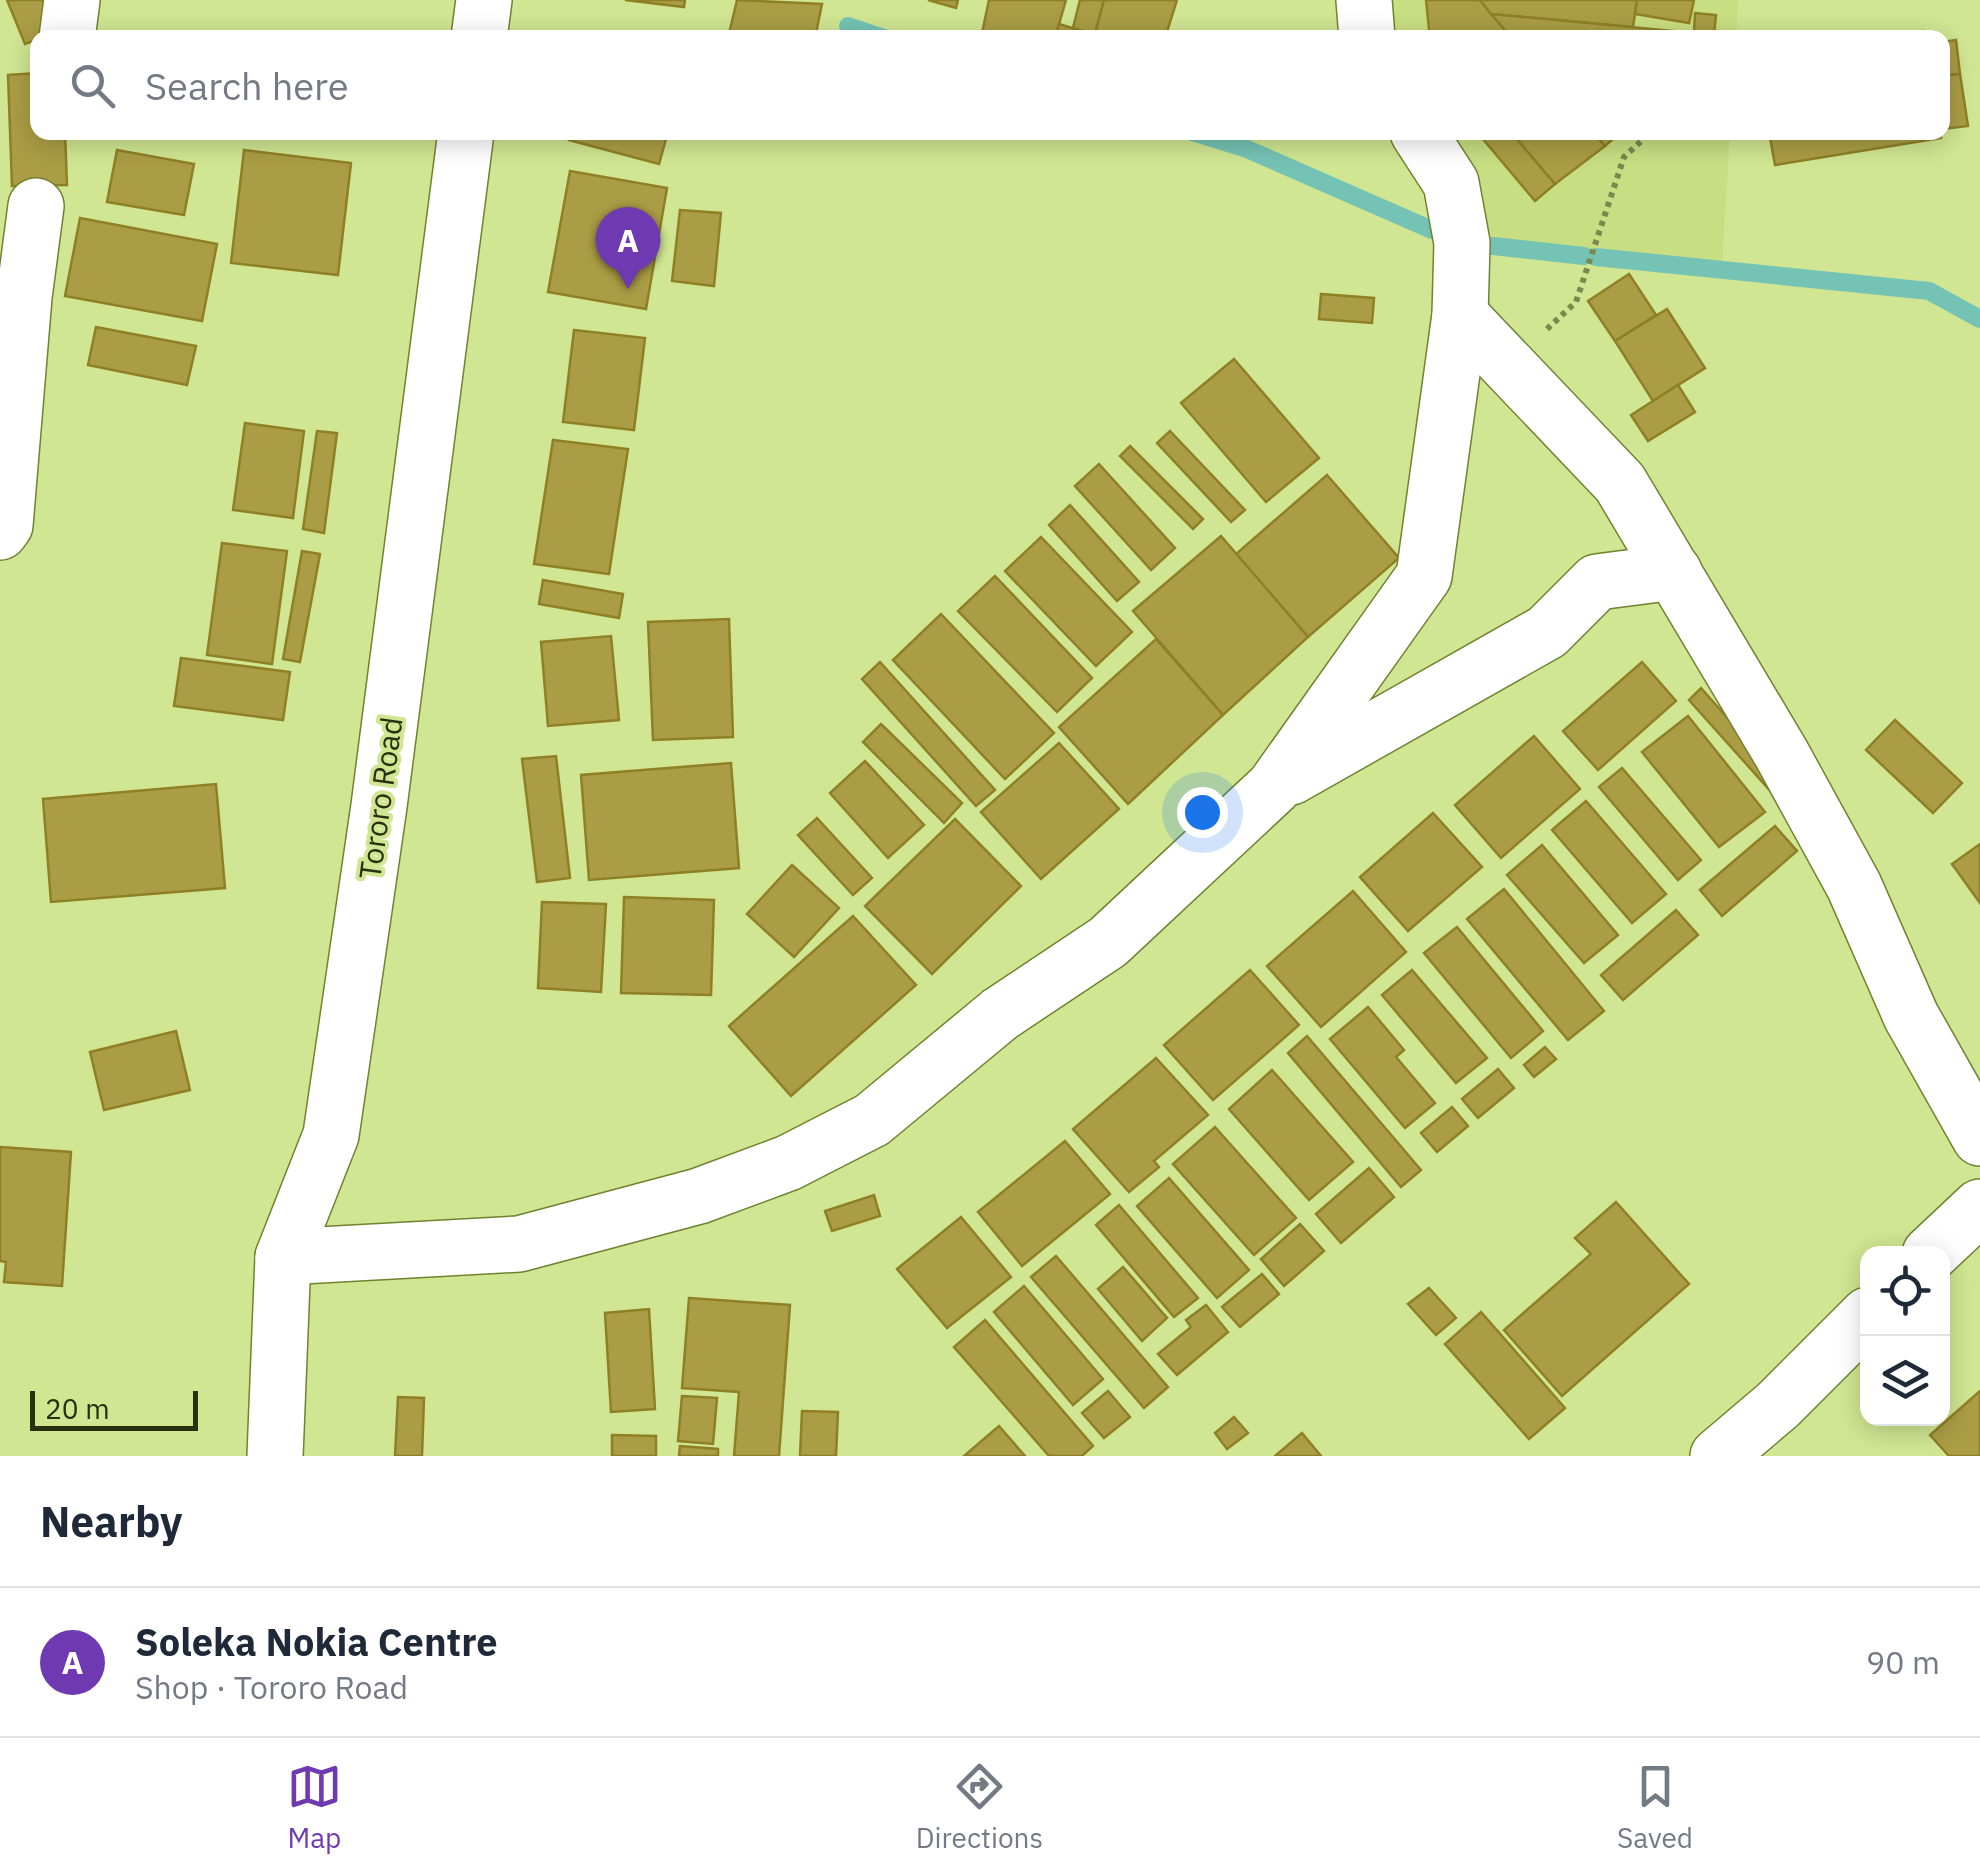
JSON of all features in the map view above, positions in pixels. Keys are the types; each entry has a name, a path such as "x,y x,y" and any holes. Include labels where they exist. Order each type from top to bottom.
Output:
{"street":[{"path":"67,30 72,0"},
{"path":"479,30 484,0"},
{"path":"1364,0 1366,30"},
{"name":"Tororo Road","path":"275,1456 283,1257 331,1135 379,806 465,140"},
{"path":"283,1257 519,1244 700,1196 788,1164 872,1120 1000,1014 1108,942 1274,787 1424,576 1460,315 1462,243 1451,183 1423,140"},
{"path":"0,532 5,525 24,298 36,206"},
{"path":"1460,315 1620,482 1854,886 1910,1016 1980,1138"},
{"path":"1274,787 1547,632 1597,582 1674,572"},
{"path":"1939,1246 1980,1208"},
{"path":"1718,1456 1778,1405 1860,1323"}],"path":[{"path":"1508,366 1576,302 1624,158 1643,140"}],"shaded area":[{"path":"1391,0 1738,0 1736,30 1389,30"},
{"path":"1443,140 1730,140 1722,266 1484,244"}],"building":[{"path":"7,0 53,0 44,30 30,30 30,42 25,44"},
{"path":"625,0 685,0 684,7"},
{"path":"737,0 822,4 817,30 730,30"},
{"path":"928,0 958,0 956,8"},
{"path":"989,0 1066,0 1057,30 983,30"},
{"path":"1080,0 1104,0 1096,30 1073,28"},
{"path":"1104,0 1177,0 1168,30 1096,30"},
{"path":"1426,0 1480,0 1505,30 1429,30"},
{"path":"1480,0 1637,0 1633,27 1491,14"},
{"path":"1637,0 1694,0 1689,23 1635,14"},
{"path":"1695,13 1716,15 1714,30 1694,30"},
{"path":"1491,14 1665,30 1505,30"},
{"path":"1059,24 1079,30 1057,30"},
{"path":"1956,40 1960,74 1950,75 1950,41"},
{"path":"30,74 30,140 65,140 67,185 12,186 8,75"},
{"path":"1960,74 1968,126 1950,128 1950,75"},
{"path":"569,140 666,140 659,164"},
{"path":"1484,140 1518,140 1555,184 1535,201"},
{"path":"1518,140 1600,140 1605,146 1555,184"},
{"path":"1770,140 1929,140 1775,165"},
{"path":"117,150 194,164 184,215 107,202"},
{"path":"244,150 351,163 338,275 231,263"},
{"path":"570,171 667,188 646,309 548,292"},
{"path":"680,210 721,213 714,286 672,281"},
{"path":"80,218 217,244 202,321 65,296"},
{"path":"1629,274 1656,315 1615,341 1588,301"},
{"path":"1321,294 1374,298 1372,323 1319,319"},
{"path":"1667,309 1705,368 1653,401 1615,341"},
{"path":"96,327 196,346 187,385 88,365"},
{"path":"574,330 645,338 634,430 563,422"},
{"path":"1234,359 1319,458 1266,502 1181,403"},
{"path":"1678,385 1695,412 1648,441 1631,415"},
{"path":"245,423 304,431 293,518 233,510"},
{"path":"317,431 337,433 324,533 303,529"},
{"path":"1170,431 1245,510 1231,522 1157,443"},
{"path":"553,440 628,449 609,574 534,564"},
{"path":"1130,446 1203,519 1193,529 1120,456"},
{"path":"1099,464 1175,548 1151,570 1075,486"},
{"path":"1327,475 1399,558 1308,637 1236,554"},
{"path":"1070,505 1139,582 1117,601 1049,525"},
{"path":"1221,536 1308,637 1223,715 1133,611"},
{"path":"1041,537 1132,632 1096,666 1005,571"},
{"path":"222,543 287,551 272,664 207,655"},
{"path":"302,551 320,554 300,662 283,659"},
{"path":"995,576 1092,678 1057,712 958,611"},
{"path":"543,580 623,594 619,618 539,604"},
{"path":"941,614 1054,733 1005,779 893,660"},
{"path":"729,619 733,737 653,740 648,622"},
{"path":"611,636 619,720 548,726 541,642"},
{"path":"1156,639 1223,715 1128,804 1059,727"},
{"path":"181,658 290,672 283,720 174,706"},
{"path":"880,662 995,790 976,806 862,679"},
{"path":"1642,662 1676,701 1598,770 1563,731"},
{"path":"1701,688 1794,793 1782,804 1689,700"},
{"path":"1688,716 1765,812 1719,847 1642,752"},
{"path":"1895,720 1962,783 1933,813 1866,750"},
{"path":"881,724 962,803 944,823 863,742"},
{"path":"1534,736 1580,789 1501,858 1455,805"},
{"path":"1059,743 1119,809 1041,879 981,812"},
{"path":"556,756 570,878 537,882 522,759"},
{"path":"865,761 924,825 888,858 830,793"},
{"path":"731,763 739,868 589,880 581,775"},
{"path":"1622,768 1701,860 1678,880 1599,787"},
{"path":"216,784 225,888 51,902 43,799"},
{"path":"1586,801 1666,894 1632,923 1552,830"},
{"path":"1433,813 1482,867 1408,931 1360,877"},
{"path":"817,818 872,878 853,895 798,835"},
{"path":"955,819 1021,886 932,974 865,906"},
{"path":"1775,826 1797,851 1722,916 1700,890"},
{"path":"1980,844 1980,903 1952,864"},
{"path":"1542,845 1618,935 1584,963 1507,875"},
{"path":"792,865 839,908 794,957 747,914"},
{"path":"1504,889 1604,1011 1568,1040 1467,919"},
{"path":"1353,891 1406,952 1321,1027 1267,966"},
{"path":"624,897 714,900 711,995 621,993"},
{"path":"542,902 606,904 601,992 538,988"},
{"path":"1676,910 1698,935 1623,1000 1601,975"},
{"path":"853,916 916,985 791,1096 729,1026"},
{"path":"1457,927 1543,1031 1511,1058 1424,953"},
{"path":"1250,970 1299,1025 1213,1100 1164,1045"},
{"path":"1412,970 1487,1058 1456,1083 1382,995"},
{"path":"1368,1007 1404,1050 1396,1057 1435,1103 1405,1128 1330,1039"},
{"path":"176,1031 190,1090 104,1110 90,1052"},
{"path":"1307,1036 1421,1170 1401,1187 1288,1053"},
{"path":"1545,1047 1556,1059 1534,1077 1524,1065"},
{"path":"1156,1058 1208,1115 1154,1161 1159,1167 1129,1192 1073,1129"},
{"path":"1498,1069 1514,1088 1478,1118 1462,1099"},
{"path":"1272,1070 1353,1162 1309,1200 1229,1109"},
{"path":"1452,1107 1468,1126 1437,1152 1421,1133"},
{"path":"1215,1127 1296,1218 1254,1255 1173,1164"},
{"path":"1065,1141 1110,1194 1022,1266 978,1212"},
{"path":"0,1147 71,1152 62,1286 4,1282 6,1262 0,1261"},
{"path":"1369,1168 1394,1197 1341,1243 1316,1214"},
{"path":"1169,1178 1249,1270 1217,1298 1137,1206"},
{"path":"874,1195 880,1216 832,1231 825,1211"},
{"path":"1616,1202 1689,1284 1562,1396 1504,1330 1591,1254 1575,1238"},
{"path":"1119,1205 1198,1298 1174,1317 1096,1225"},
{"path":"961,1217 1011,1277 947,1328 897,1269"},
{"path":"1300,1224 1324,1251 1284,1286 1261,1259"},
{"path":"1056,1256 1168,1387 1144,1408 1031,1277"},
{"path":"1123,1267 1167,1318 1142,1341 1098,1289"},
{"path":"1262,1274 1279,1294 1240,1327 1222,1307"},
{"path":"1024,1286 1103,1379 1073,1405 994,1312"},
{"path":"1429,1288 1456,1318 1436,1335 1408,1304"},
{"path":"689,1298 790,1305 779,1456 734,1456 739,1392 682,1388"},
{"path":"1206,1305 1228,1332 1177,1375 1158,1354 1191,1327 1186,1320"},
{"path":"649,1309 655,1409 611,1412 605,1313"},
{"path":"1481,1312 1565,1408 1529,1439 1445,1344"},
{"path":"985,1320 1093,1446 1082,1456 1049,1456 954,1347"},
{"path":"1108,1391 1130,1417 1104,1438 1082,1413"},
{"path":"1980,1391 1980,1456 1949,1456 1930,1435 1940,1426 1950,1426 1950,1417"},
{"path":"682,1396 717,1398 713,1444 678,1441"},
{"path":"398,1397 424,1398 422,1456 395,1456"},
{"path":"802,1411 838,1412 836,1456 800,1456"},
{"path":"1234,1417 1248,1433 1227,1449 1215,1433"},
{"path":"999,1426 1025,1456 964,1456"},
{"path":"1302,1433 1321,1456 1275,1456"},
{"path":"612,1435 656,1436 656,1456 612,1456"},
{"path":"680,1446 718,1449 718,1456 679,1456"}],"waterway":[{"path":"848,26 860,30"},
{"path":"1218,140 1432,230"},
{"path":"1493,246 1584,256"},
{"path":"1596,257 1929,291 1980,319"}],"place":[{"name":"Soleka Nokia Centre","path":"628,289"}]}
